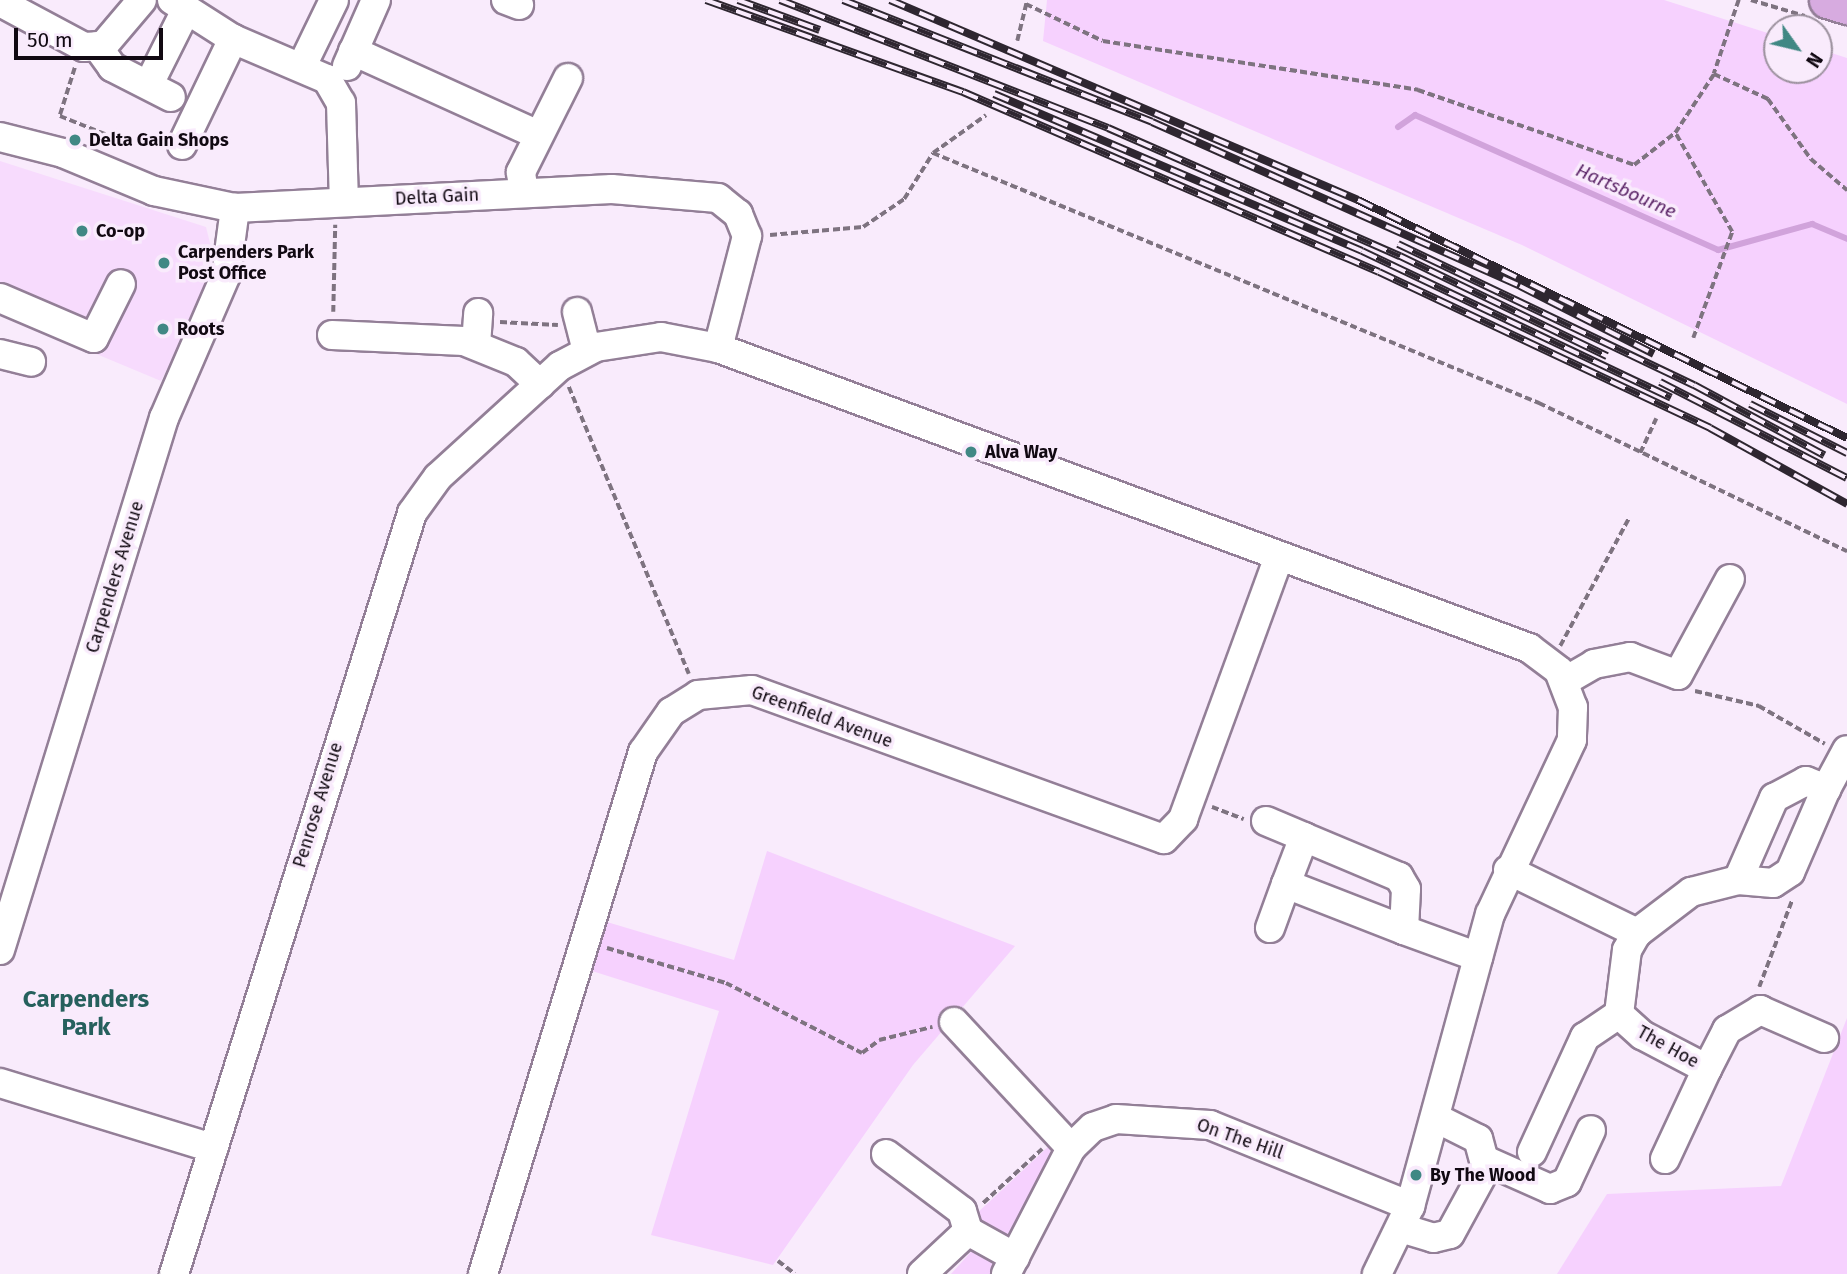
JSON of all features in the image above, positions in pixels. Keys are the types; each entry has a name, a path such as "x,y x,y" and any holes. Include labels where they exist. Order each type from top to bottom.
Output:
{"main road":[{"path":"1819,9 1847,5"}],"street":[{"path":"91,46 142,0"},
{"path":"302,66 334,0"},
{"path":"0,2 91,46 111,67 171,97"},
{"path":"340,202 337,91 368,2"},
{"path":"155,72 180,4 233,39 302,66 337,91"},
{"path":"182,145 233,39"},
{"path":"353,51 536,134"},
{"path":"524,192 521,172 536,134 568,78"},
{"name":"Delta Gain","path":"0,137 63,153 154,191 235,208 524,192 701,193 732,207 747,236"},
{"name":"Carpenders Avenue","path":"0,950 164,418 226,275 235,208"},
{"path":"747,236 718,348 1279,556 1553,666 1594,664 1630,657 1678,675 1730,579"},
{"path":"0,298 94,338 121,284"},
{"path":"332,335 442,337 477,330 516,362 550,375"},
{"name":"Penrose Avenue","path":"174,1274 403,531 428,487 550,375 581,333 718,348"},
{"path":"0,354 31,362"},
{"name":"Greenfield Avenue","path":"698,695 751,691 1155,838 1171,836 1191,799 1279,556"},
{"path":"1377,1274 1406,1217 1436,1118 1478,957 1508,870 1572,740 1573,707 1553,666"},
{"path":"484,1274 643,752 660,723 698,695"},
{"path":"1508,870 1637,933 1691,892 1738,880 1773,883 1784,877 1845,753"},
{"path":"1738,880 1781,790 1805,781 1826,789"},
{"path":"1266,821 1399,877 1406,889 1404,930"},
{"path":"1270,928 1304,837"},
{"path":"1286,884 1478,957"},
{"name":"The Hoe","path":"1637,933 1628,950 1619,1014 1642,1035 1707,1069 1665,1159"},
{"path":"1707,1069 1727,1030 1749,1015 1771,1011 1824,1038"},
{"path":"1532,1152 1585,1037 1619,1014"},
{"path":"954,1022 1064,1141"},
{"path":"0,1083 212,1148"},
{"path":"1436,1118 1478,1139 1486,1161 1550,1189 1567,1182 1591,1130"},
{"name":"On The Hill","path":"886,1154 1011,1265 1064,1141 1116,1119 1196,1122 1406,1217 1433,1238 1450,1234 1486,1161"},
{"path":"922,1274 967,1225"}],"path":[{"path":"1017,41 1026,2 1103,41 1418,90 1634,164 1675,133 1714,74 1739,0"},
{"path":"1751,0 1819,9"},
{"path":"91,46 60,116 135,146"},
{"path":"1714,74 1768,99 1811,159 1847,190"},
{"path":"747,236 863,227 904,199 933,153 986,115"},
{"path":"1675,133 1732,232 1693,338"},
{"path":"933,153 1539,403 1847,551"},
{"path":"332,335 340,202"},
{"path":"477,330 490,321 560,325 581,333"},
{"path":"550,375 698,695"},
{"path":"1640,453 1656,418"},
{"path":"1553,666 1629,518"},
{"path":"1678,675 1712,699 1759,706 1845,753"},
{"path":"1191,799 1258,824 1266,821"},
{"path":"1749,1015 1793,902 1784,877"},
{"path":"584,941 726,983 862,1053 879,1040 954,1022"},
{"path":"967,1225 1064,1141"},
{"path":"778,1261 796,1274"}],"shaded area":[{"path":"1047,0 1664,0 1763,32 1763,84 1833,84 1833,54 1847,58 1847,404 1522,245 1043,41"},
{"name":"Delta Gain Shops","path":"0,161 206,227 215,263 210,284 161,381 70,343 79,323 0,290"},
{"path":"767,851 1015,946 913,1065 773,1265 651,1235 719,1011 592,971 607,922 734,960"},
{"path":"1847,1018 1847,1274 1557,1274 1607,1194 1781,1186"},
{"path":"1050,1145 1051,1166 1011,1237 995,1237 974,1216"},
{"path":"979,1243 998,1262 997,1274 951,1274"}],"waterway":[{"name":"Hartsbourne","path":"1398,127 1415,115 1718,250 1812,224 1847,239"}],"railway":[{"path":"706,0 963,92 1379,272 1710,428 1847,504"},
{"path":"738,0 820,30"},
{"path":"780,0 1108,128 1400,256 1607,356"},
{"path":"843,0 1152,122 1520,286 1654,354"},
{"path":"890,0 1358,200 1847,438"},
{"path":"994,94 1362,251 1671,398"},
{"path":"1398,244 1694,385 1824,455"},
{"path":"1660,382 1847,478"},
{"path":"1750,404 1847,453"}],"place":[{"name":"Delta Gain Shops","path":"75,140"},
{"name":"Co-op","path":"82,231"},
{"name":"Carpenders Park Post Office","path":"164,263"},
{"name":"Roots","path":"163,329"},
{"name":"Alva Way","path":"971,452"},
{"name":"By The Wood","path":"1416,1175"}],"district":[{"name":"Carpenders Park","path":"86,1014"}]}
